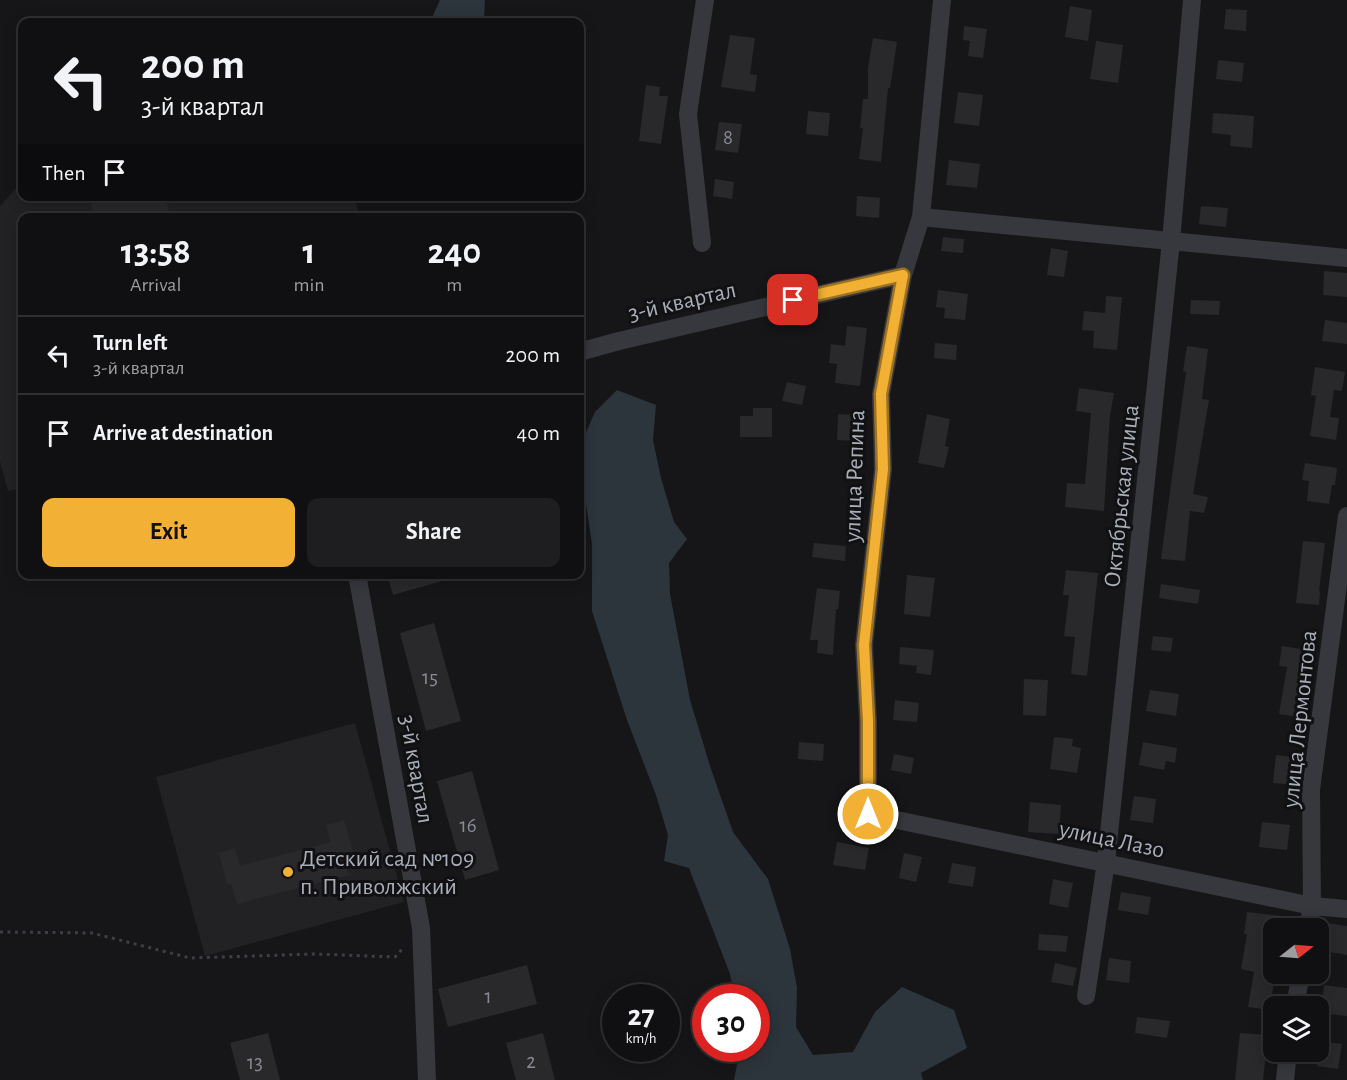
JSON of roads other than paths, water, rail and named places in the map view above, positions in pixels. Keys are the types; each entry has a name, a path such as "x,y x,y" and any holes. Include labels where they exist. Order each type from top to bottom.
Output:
{"street":[{"path":"702,243 688,114 705,0"},
{"name":"улица Репина","path":"868,814 868,721 864,645 883,469 881,394 903,275 921,217 942,0"},
{"name":"Октябрьская улица","path":"1086,996 1106,862 1172,241 1192,0"},
{"path":"921,217 1347,258"},
{"name":"3-й квартал","path":"584,351 903,275"},
{"name":"улица Лермонтова","path":"1310,918 1312,906 1311,790 1347,516"},
{"name":"3-й квартал","path":"358,579 421,928 427,1080"},
{"name":"улица Лазо","path":"868,814 1312,906 1347,909"},
{"path":"1285,1080 1287,1062"}],"place":[{"name":"Детский сад №109 п. Приволжский","path":"288,872"}]}
